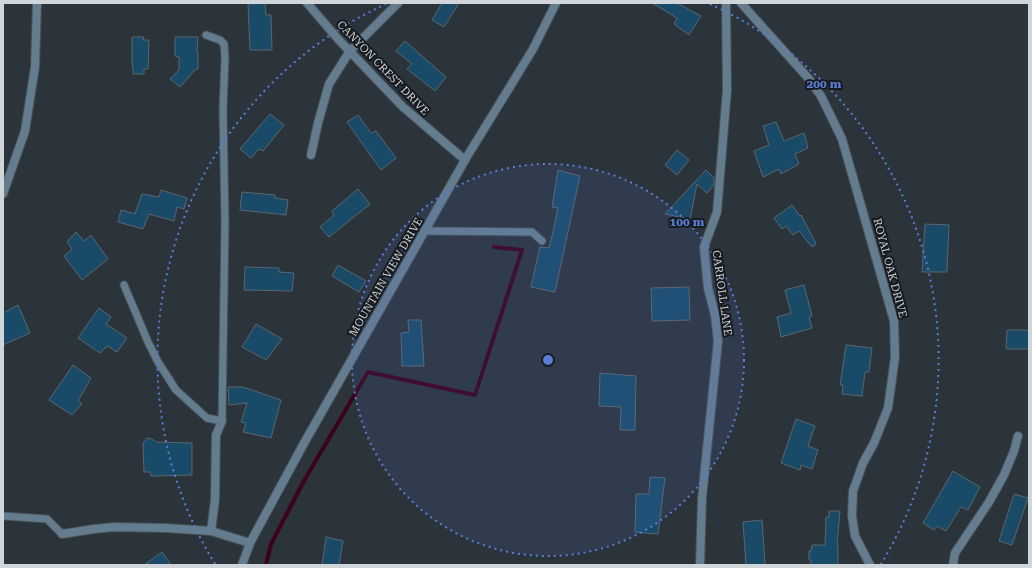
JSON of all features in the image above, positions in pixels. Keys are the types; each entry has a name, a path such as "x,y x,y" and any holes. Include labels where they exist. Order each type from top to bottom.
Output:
{"street":[{"path":"3,194 25,131 35,67 37,3"},
{"name":"CANYON CREST DRIVE","path":"307,3 403,107 465,160"},
{"path":"311,155 329,84 350,51 398,3"},
{"name":"MOUNTAIN VIEW DRIVE","path":"242,565 250,543 303,445 465,160 533,49 556,3"},
{"name":"CARROLL LANE","path":"700,565 702,498 718,341 715,315 708,288 704,247 717,212 727,90 726,3"},
{"name":"ROYAL OAK DRIVE","path":"741,3 809,79 821,96 842,139 894,321 896,357 888,408 874,443 863,463 853,491 852,516 855,536 870,565"},
{"path":"211,531 216,500 216,436 222,421"},
{"path":"953,565 955,553 989,502 1004,475 1014,451 1018,436"},
{"path":"62,534 114,527 166,528 211,531 250,543"}],"lane":[{"path":"124,285 148,342 158,362 176,390 207,418 222,421 225,222 223,110 225,57 224,44 220,40 206,35"},
{"path":"425,231 532,232 542,241"},
{"path":"3,516 47,519 62,534"}],"building":[{"path":"265,3 266,15 271,15 272,50 250,50 248,4"},
{"path":"442,3 459,3 444,27 432,20"},
{"path":"652,3 677,3 701,16 689,35 674,24 677,18"},
{"path":"132,37 144,37 143,40 149,40 148,69 144,69 144,74 133,74"},
{"path":"175,37 198,37 198,69 195,70 180,87 170,79 179,70 179,57 175,56"},
{"path":"405,41 446,77 435,91 407,69 412,64 396,51"},
{"path":"270,114 284,125 263,151 259,149 251,158 240,149"},
{"path":"358,115 371,133 376,131 396,158 381,170 347,122"},
{"path":"776,122 784,141 804,133 808,148 795,154 799,164 781,174 779,169 763,177 754,151 769,145 763,126"},
{"path":"677,150 689,160 677,175 665,165"},
{"path":"558,170 580,176 555,292 531,287 540,247 549,248 552,236 558,208 552,207"},
{"path":"706,170 714,178 714,185 707,193 697,184 690,219 665,214"},
{"path":"358,189 370,204 329,237 320,227 334,215 332,211"},
{"path":"161,190 187,198 184,209 177,207 174,221 149,214 143,229 118,222 121,210 135,214 142,194 159,197"},
{"path":"242,192 275,195 275,198 288,200 286,215 240,210"},
{"path":"792,205 800,216 801,215 816,244 812,247 799,231 793,235 786,226 782,229 774,218"},
{"path":"925,224 949,225 947,272 922,272"},
{"path":"76,232 84,241 91,235 108,259 82,280 64,256 72,249 67,242"},
{"path":"338,265 366,281 359,292 332,276"},
{"path":"245,267 279,268 279,272 294,273 292,291 244,290"},
{"path":"804,285 812,316 809,317 812,328 781,337 777,317 791,313 785,290"},
{"path":"689,287 690,320 652,321 651,288"},
{"path":"18,305 30,333 3,345 3,313"},
{"path":"99,308 111,317 106,324 127,338 117,352 107,346 100,353 78,338"},
{"path":"408,320 421,320 424,366 402,366 401,333 409,332"},
{"path":"256,324 282,339 266,360 242,347"},
{"path":"1007,330 1029,330 1029,349 1006,349"},
{"path":"846,345 872,348 869,372 865,372 862,396 842,394 843,385 840,385"},
{"path":"73,365 91,378 78,401 82,404 72,415 49,400"},
{"path":"600,373 636,376 635,430 620,430 621,407 599,406"},
{"path":"228,387 243,387 281,400 271,438 243,432 246,423 241,422 247,403 229,405"},
{"path":"796,419 815,426 808,446 818,450 812,469 801,465 800,470 781,463"},
{"path":"147,438 156,442 192,443 192,475 151,476 150,472 144,472 143,443"},
{"path":"953,471 980,487 968,510 961,507 946,531 937,526 934,530 923,523"},
{"path":"650,477 665,478 658,534 635,532 636,494 649,494"},
{"path":"1014,494 1028,498 1012,545 999,541"},
{"path":"829,511 840,511 837,545 838,565 811,565 811,560 809,560 809,551 811,551 812,545 825,545 826,517 829,517"},
{"path":"762,520 765,565 746,565 743,522"},
{"path":"326,537 343,541 339,565 322,565"},
{"path":"162,552 171,565 144,565"}],"waterway":[{"path":"266,565 271,544 305,479 368,372 475,395 522,250 494,247"}]}
